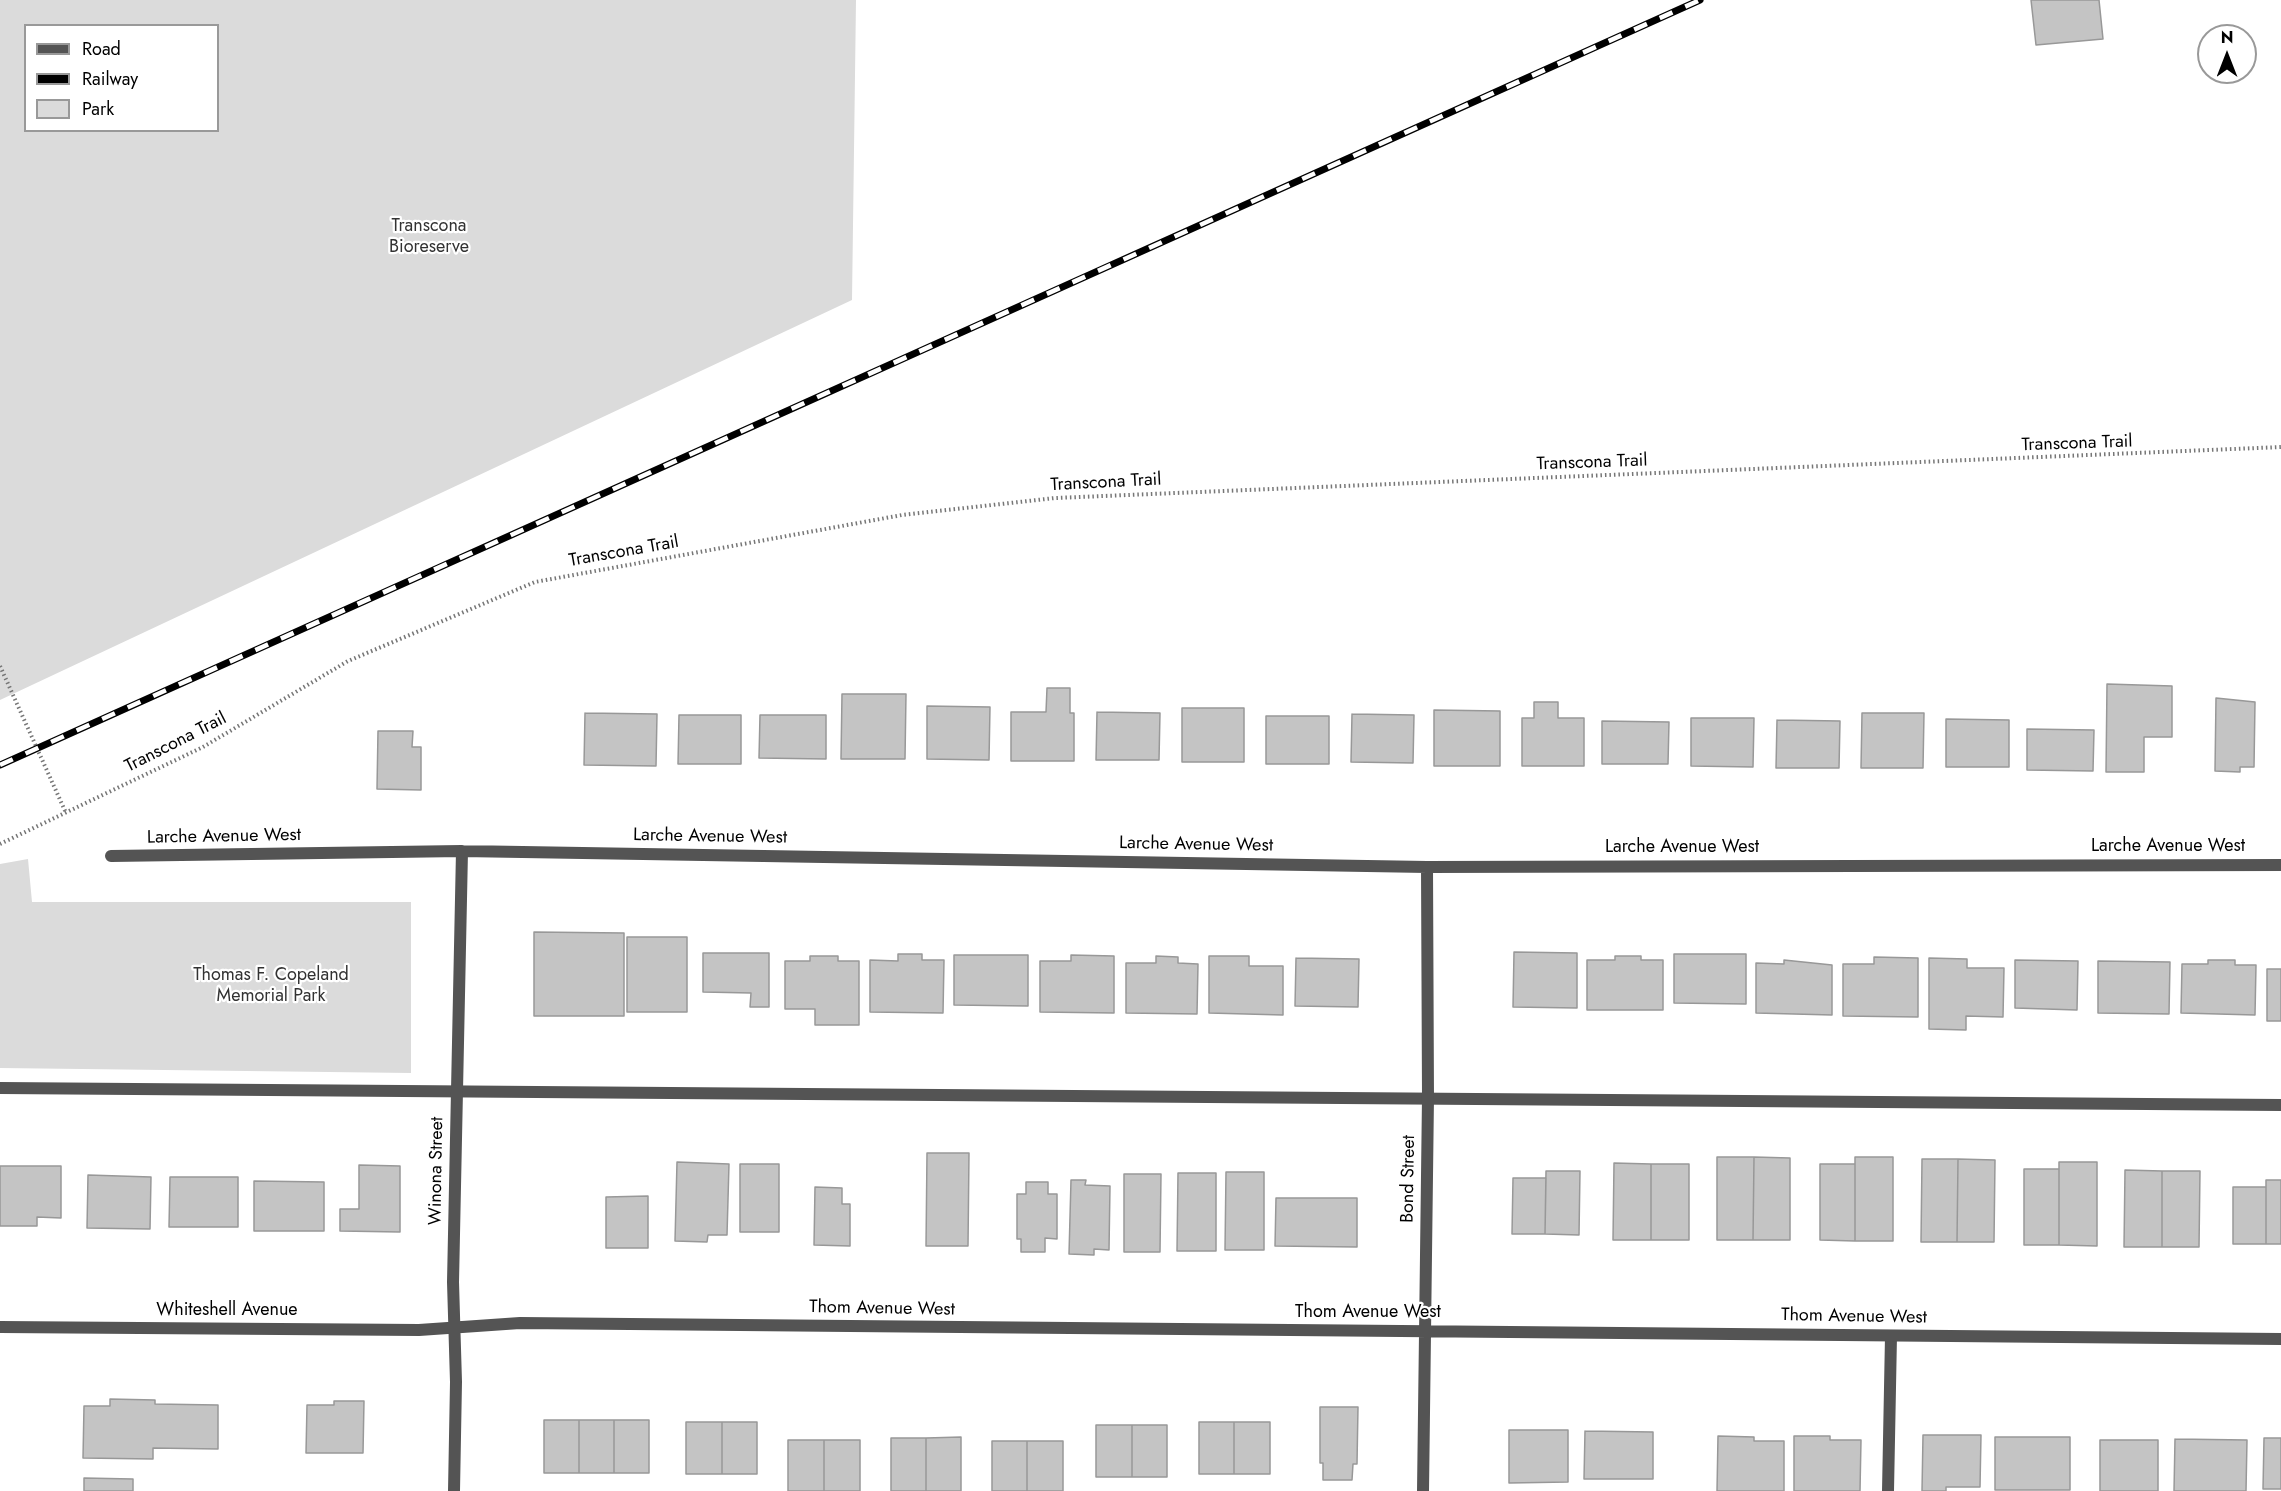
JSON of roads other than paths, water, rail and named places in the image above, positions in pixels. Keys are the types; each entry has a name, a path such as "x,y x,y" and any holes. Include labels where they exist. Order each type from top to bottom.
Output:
{"street":[{"name":"Larche Avenue West","path":"111,856 462,851 1427,867 2281,865"},
{"name":"Winona Street","path":"454,1491 453,1282 462,851"},
{"name":"Bond Street","path":"1423,1491 1428,1097 1427,867"},
{"path":"0,1088 2281,1105"},
{"name":"Thom Avenue West","path":"454,1329 520,1323 2281,1339"},
{"name":"Whiteshell Avenue","path":"0,1327 454,1329"},
{"path":"1888,1491 1891,1336"}],"railway":[{"path":"0,765 1700,0"}],"park label":[{"name":"Transcona Bioreserve","path":"429,237"},
{"name":"Thomas F. Copeland Memorial Park","path":"271,986"}]}
